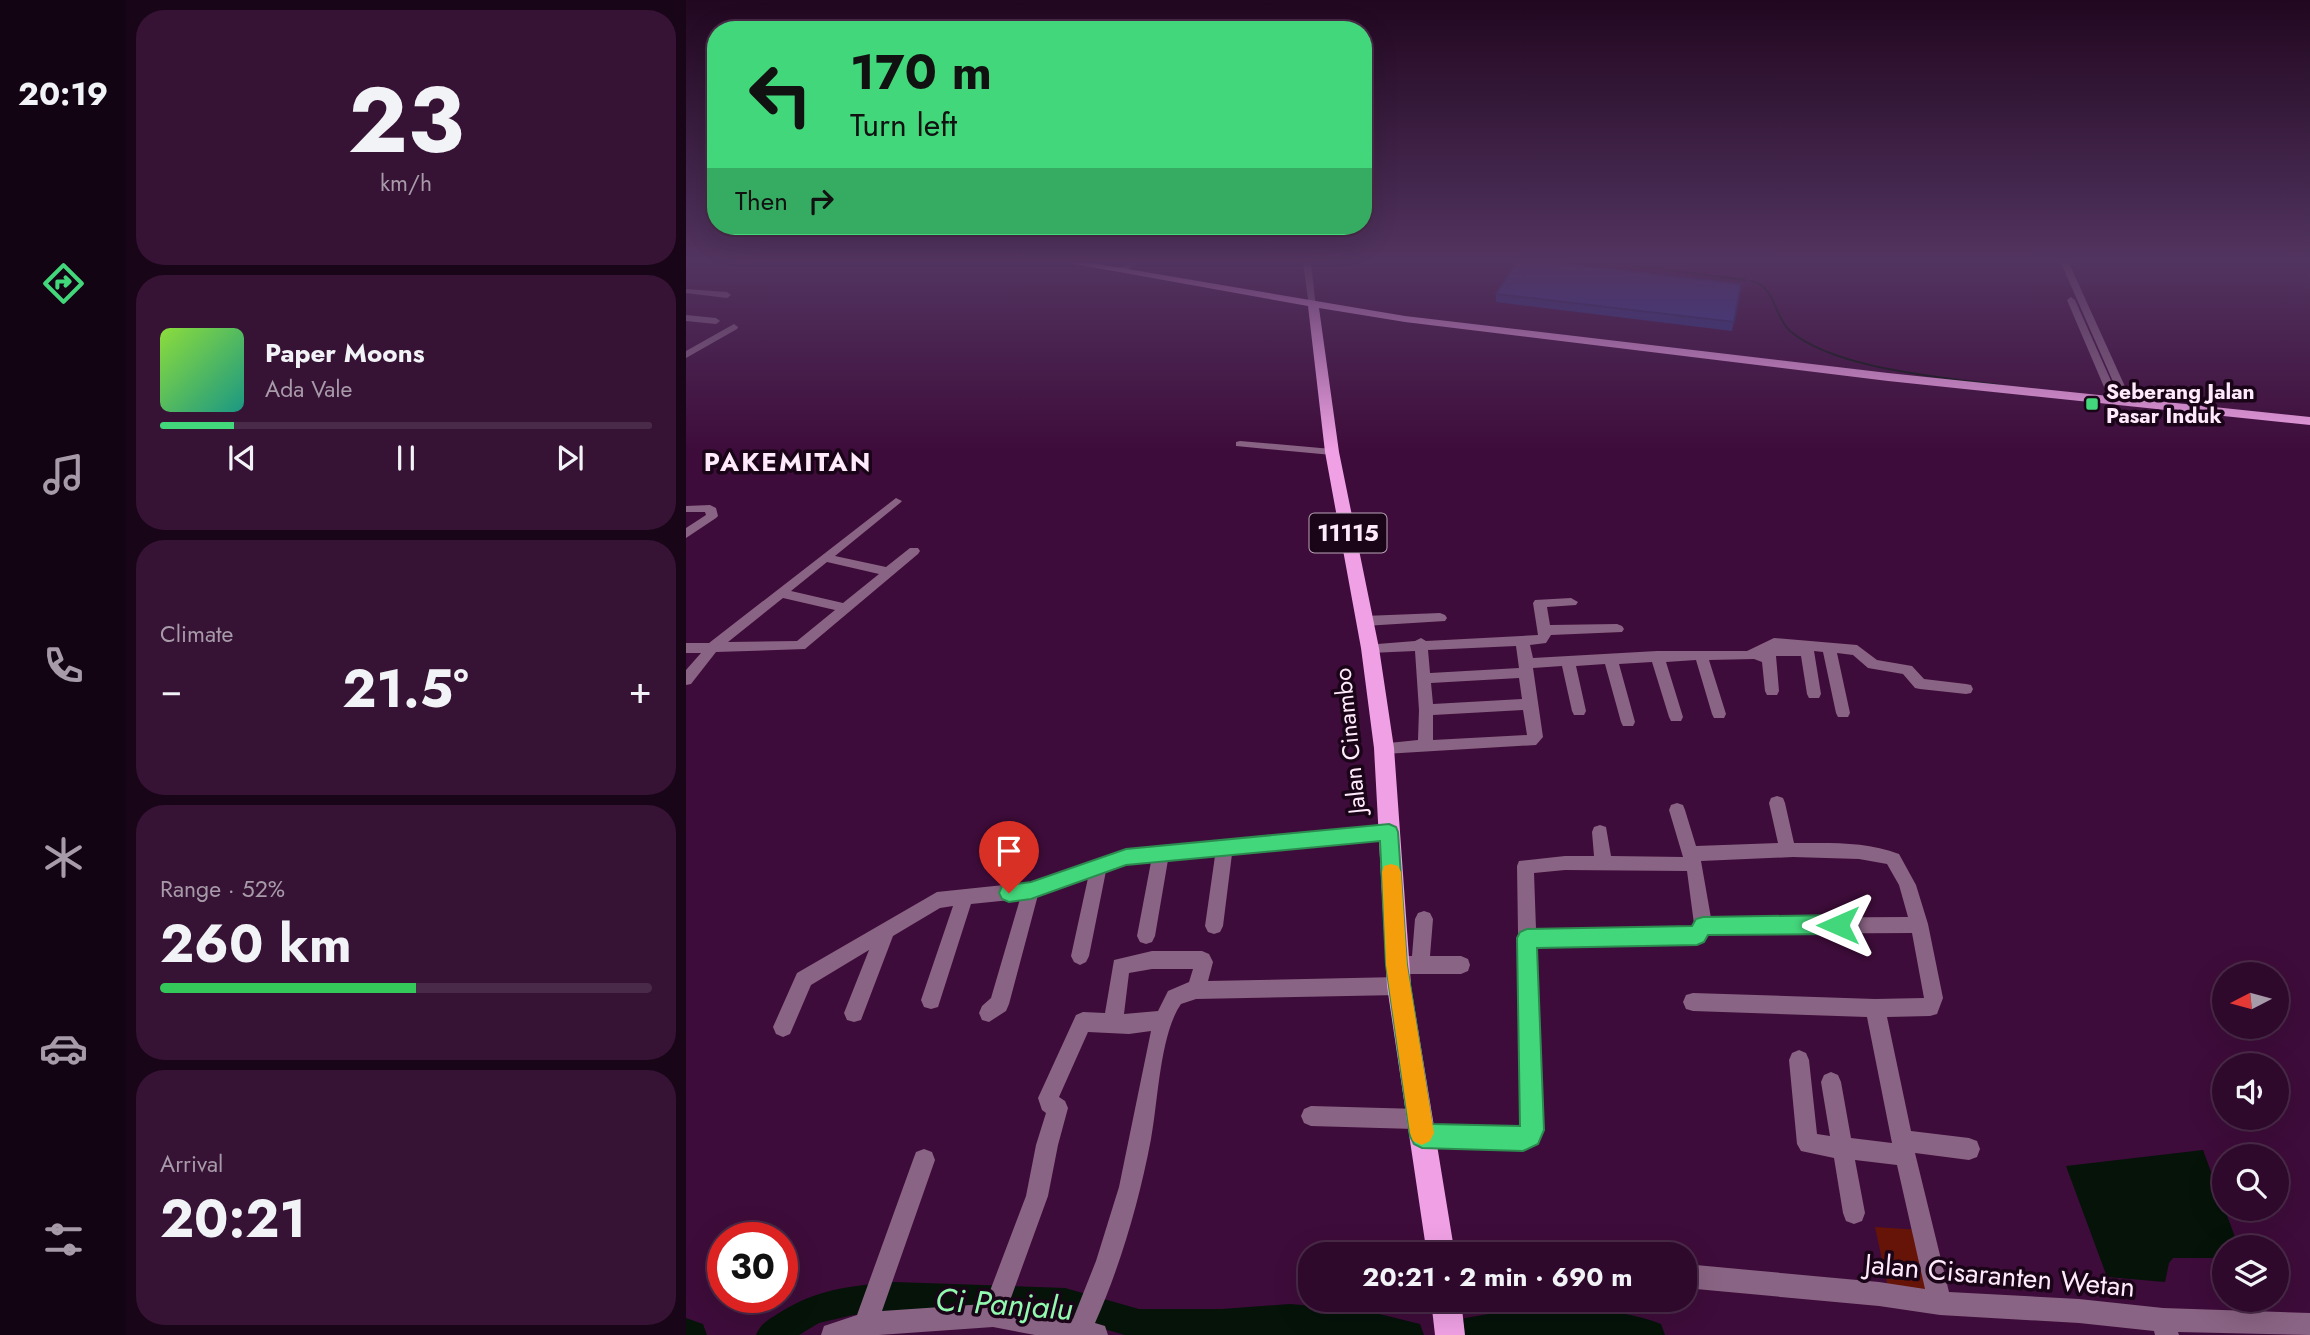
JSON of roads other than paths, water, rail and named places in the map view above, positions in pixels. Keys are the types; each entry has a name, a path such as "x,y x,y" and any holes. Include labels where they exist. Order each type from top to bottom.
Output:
{"main road":[{"name":"Jalan Cinambo","path":"1316,325 1332,452 1370,648 1385,763 1389,832 1421,1127 1439,1242"},
{"path":"1462,325 2310,421"}],"street":[{"path":"2084,325 2119,399"},
{"path":"2089,325 2119,399"},
{"path":"686,355 734,327"},
{"path":"1240,444 1332,452"},
{"path":"686,680 713,647 896,501"},
{"path":"686,509 710,508 712,516 686,534"},
{"path":"686,648 800,646 914,551"},
{"path":"826,558 889,572"},
{"path":"780,593 845,608"},
{"path":"1370,648 1421,643 1543,639 1540,603 1571,602"},
{"path":"1364,621 1440,618"},
{"path":"1544,631 1618,629"},
{"path":"1385,763 1425,746 1531,741 1535,737 1522,641"},
{"path":"1421,643 1426,710 1425,746"},
{"path":"1749,656 1774,643 1857,650 1873,664 1908,670 1920,684 1966,689"},
{"path":"1829,649 1843,713"},
{"path":"1772,691 1769,657 1772,651 1807,651 1814,694"},
{"path":"1424,678 1568,661 1701,655 1769,657"},
{"path":"1701,655 1719,713"},
{"path":"1657,656 1676,717"},
{"path":"1611,659 1628,722"},
{"path":"1568,661 1579,711"},
{"path":"1426,710 1529,704"},
{"path":"1777,803 1787,852"},
{"path":"1527,938 1697,935 1703,926 1692,859 1677,810"},
{"path":"783,1027 804,979 855,948 883,938 937,900 1031,890 1126,857 1389,832"},
{"path":"1601,832 1603,864"},
{"path":"1214,926 1224,848"},
{"path":"1311,1116 1523,1139 1529,1136 1532,1130 1525,866 1603,864 1787,852 1886,854 1896,861 1918,925 1933,1004 1930,1007 1875,1008 1693,1002"},
{"path":"1146,936 1161,853"},
{"path":"1080,956 1098,865"},
{"path":"989,1013 999,1004 1031,890"},
{"path":"931,1000 965,897"},
{"path":"1405,972 1424,919"},
{"path":"1703,926 1918,925"},
{"path":"854,1013 883,938"},
{"path":"1113,1024 1121,967 1152,961 1202,960 1204,962 1196,990"},
{"path":"833,1335 869,1317 998,1303 1087,1323 1132,1175 1164,1020 1177,996 1196,990 1461,965"},
{"path":"1875,1008 1940,1303"},
{"path":"998,1303 1043,1175 1047,1145 1058,1108 1049,1103 1048,1098 1083,1022 1113,1024 1164,1020"},
{"path":"1799,1060 1808,1144 1842,1148 1969,1149"},
{"path":"1831,1082 1854,1213"},
{"path":"869,1317 924,1160"},
{"name":"Jalan Cisaranten Wetan","path":"1697,1277 1879,1294 1940,1303 2079,1311 2165,1328 2310,1325"}],"waterway":[{"path":"1785,325 1810,344 1861,363 1999,385"},
{"name":"Ci Panjalu","path":"771,1335 813,1309 853,1300 894,1297 1065,1303 1139,1324 1222,1324 1290,1319 1363,1325 1409,1335"},
{"name":"Ci Panjalu","path":"1454,1335 1523,1323 1592,1326 1650,1335"},
{"name":"Ci Panjalu","path":"686,1333 692,1335"}],"place":[{"name":"Seberang Jalan Pasar Induk","path":"2092,404"}],"district":[{"name":"PAKEMITAN","path":"788,462"}]}
